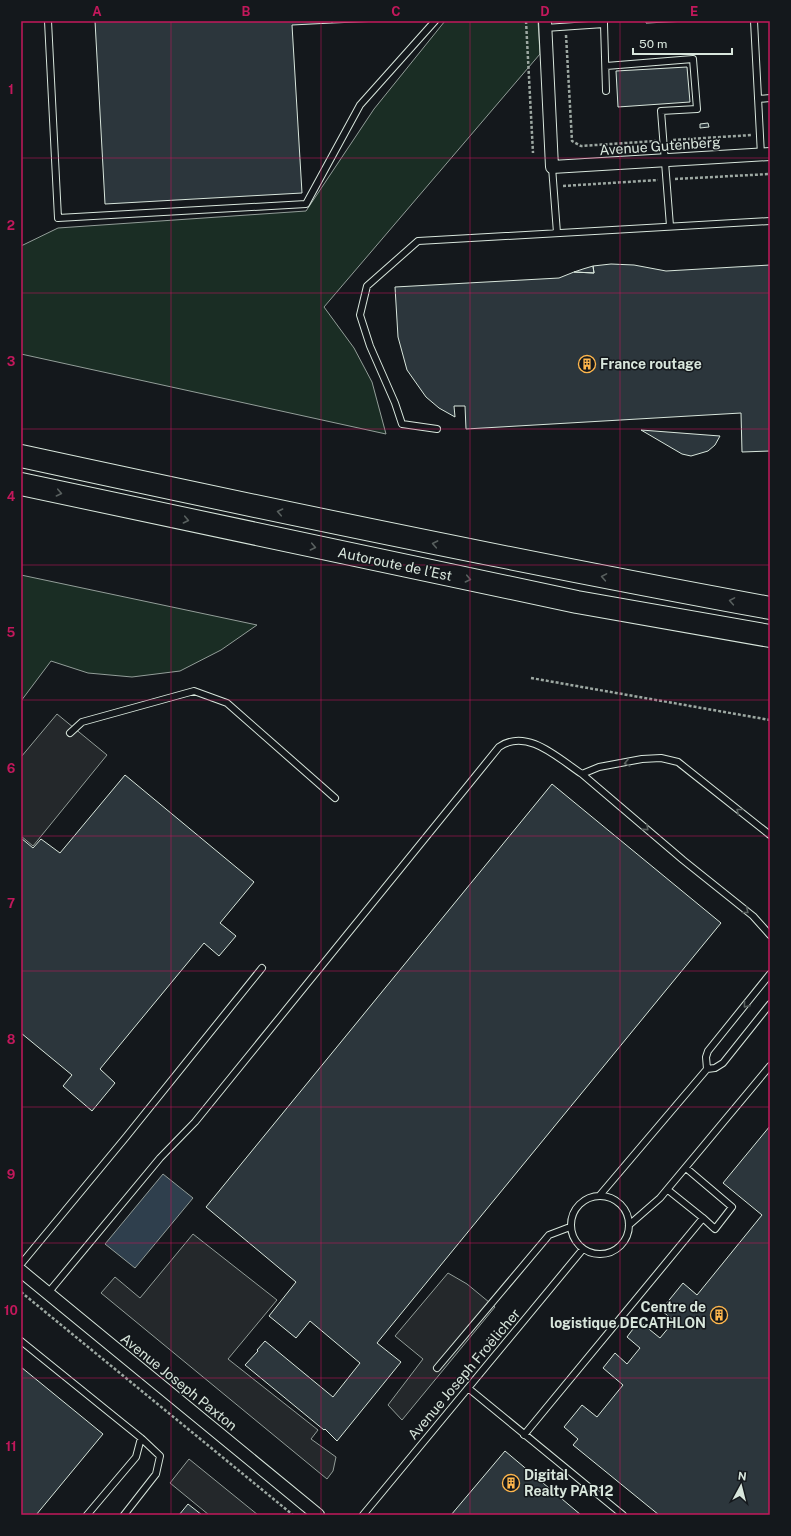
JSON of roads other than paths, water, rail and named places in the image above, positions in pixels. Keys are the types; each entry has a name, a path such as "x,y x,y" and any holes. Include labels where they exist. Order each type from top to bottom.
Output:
{"highway":[{"name":"Autoroute de l’Est","path":"21,456 372,531 586,574 770,608"},
{"name":"Autoroute de l’Est","path":"21,484 577,602 770,636"}],"street":[{"path":"545,25 552,168"},
{"name":"Avenue Gutenberg","path":"552,168 766,154"},
{"name":"Avenue Joseph Paxton","path":"21,1271 318,1515"}],"lane":[{"path":"48,21 58,218 306,204 360,104 435,21"},
{"path":"754,21 760,135 766,154"},
{"path":"545,25 565,27 604,23 606,90"},
{"path":"606,66 693,59 697,109 661,111 670,226"},
{"path":"758,99 770,98"},
{"path":"552,168 557,233"},
{"path":"437,429 402,424 395,403 370,346 360,315 367,286 418,241 770,221"},
{"path":"70,733 82,722 194,691 227,703 335,798"},
{"path":"48,1294 160,1158 195,1122 499,747 506,742 519,741 536,743 582,774 683,860 753,916 770,935"},
{"path":"582,774 599,767 642,760 661,758 678,762 770,835"},
{"path":"21,1264 126,1138 262,968"},
{"path":"600,1195 706,1069 706,1057 708,1050 770,974"},
{"path":"706,1069 715,1068 722,1063 770,1004"},
{"path":"629,1225 668,1190 770,1066"},
{"path":"668,1190 715,1228 732,1207 686,1168"},
{"path":"600,1195 609,1197 624,1208 628,1216 629,1225 624,1242 609,1253 600,1254 583,1249 577,1243 570,1227 571,1218 578,1205 590,1197 600,1195"},
{"path":"524,1435 703,1218"},
{"path":"437,1368 549,1235 570,1227"},
{"name":"Avenue Joseph Froëlicher","path":"363,1515 583,1249"},
{"path":"21,1341 160,1456 156,1474 124,1515"},
{"path":"468,1388 623,1515"},
{"path":"86,1515 136,1457 140,1438"}],"water":[{"path":"163,1174 193,1198 135,1268 105,1244"}],"place":[{"name":"France routage","path":"587,364"},
{"name":"Centre de logistique DECATHLON","path":"719,1315"},
{"name":"Digital Realty PAR12","path":"511,1483"}]}
